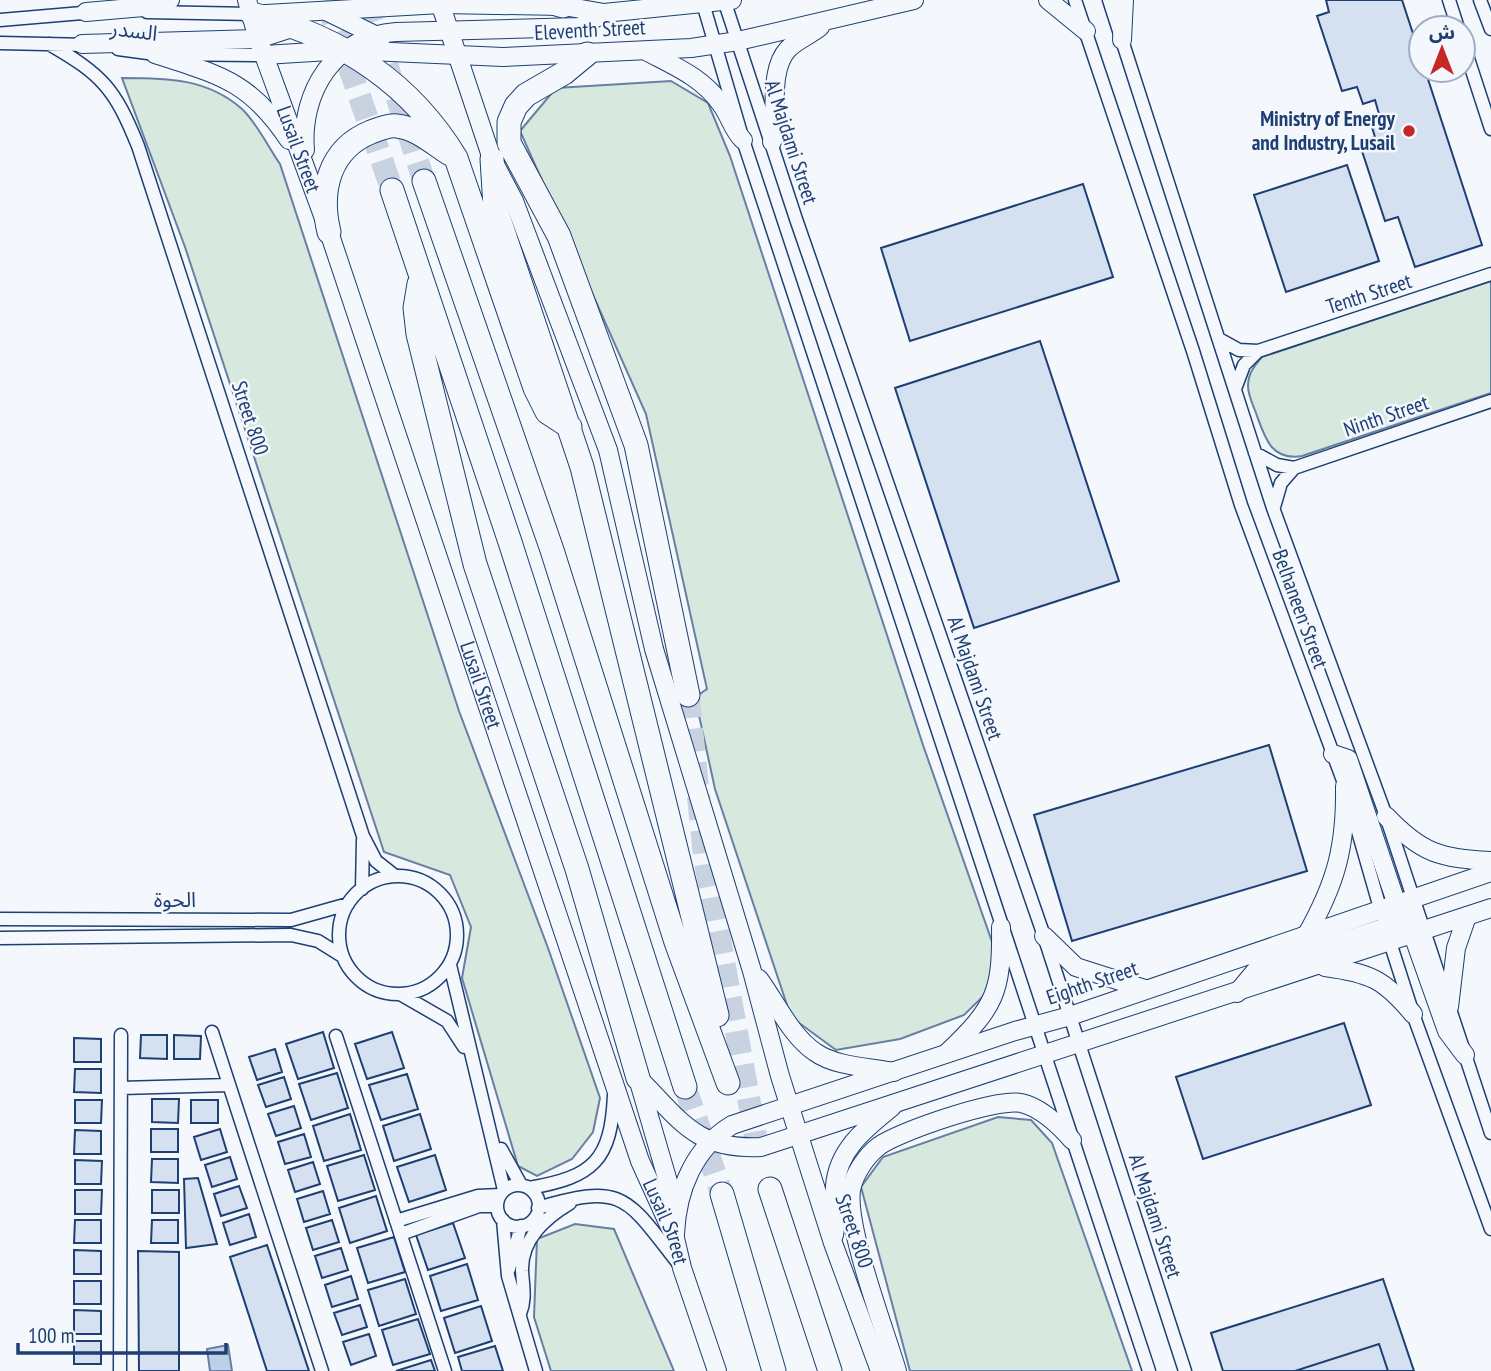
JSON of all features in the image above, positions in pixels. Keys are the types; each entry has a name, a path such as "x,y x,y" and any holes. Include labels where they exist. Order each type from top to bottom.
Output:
{"highway":[{"path":"250,7 298,26 346,50 390,81 438,128 456,158 535,388 547,412 570,427"},
{"path":"587,54 564,73 535,89 516,106 509,122 509,143 559,236 636,445 688,695"},
{"path":"329,232 325,209 327,180 333,162 360,136 396,126 418,132 456,158"},
{"path":"424,181 552,550 676,942 726,1076 718,1016 596,523 570,427 495,207 492,159"},
{"path":"392,190 510,542 685,1087"},
{"path":"420,277 415,308 418,334 475,564 577,869 626,1079"},
{"path":"771,1189 830,1371"},
{"path":"722,1194 774,1371"}],"street":[{"path":"86,12 155,6 170,0"},
{"path":"82,44 261,47 298,26 320,5 348,0"},
{"name":"Eleventh Street","path":"250,7 440,2 553,3 604,13 640,5 727,0"},
{"name":"Al Majdami Street","path":"727,0 772,142 1044,936 1185,1371"},
{"name":"Eleventh Street","path":"261,47 503,57 715,45 914,0"},
{"path":"1048,0 1086,31"},
{"name":"Belhaneen Street","path":"1075,0 1193,351 1241,505 1345,786 1403,920 1449,1007 1491,1133"},
{"name":"Belhaneen Street","path":"1109,0 1273,508 1386,816 1403,920 1413,1014 1491,1229"},
{"path":"1122,40 1124,0"},
{"path":"1480,0 1491,29"},
{"path":"440,2 492,159 514,201 608,450 654,649 752,971 789,1105"},
{"name":"Al Majdami Street","path":"703,2 743,140 1149,1371"},
{"path":"320,5 372,35 457,53"},
{"name":"السدر","path":"0,20 86,12 250,7"},
{"name":"Lusail Street","path":"250,7 261,47 329,232 626,1079 640,1161 675,1237 682,1268 717,1371"},
{"path":"306,167 304,136 307,103 325,71 346,50 372,35 580,27 604,13"},
{"path":"22,17 13,30 15,39 23,43"},
{"path":"772,142 776,120 775,75 782,58 791,46 826,22"},
{"name":"السدر","path":"0,43 82,44 155,54 261,47"},
{"name":"Street 800","path":"49,44 106,83 121,104 138,146 363,836 376,861 395,876"},
{"path":"643,50 698,78 723,107 729,124 743,140"},
{"path":"155,54 220,76 243,88 266,108 306,167"},
{"path":"1476,84 1491,129"},
{"name":"Tenth Street","path":"1258,351 1491,274"},
{"path":"1219,339 1239,350 1258,351"},
{"path":"1235,389 1244,365 1258,351"},
{"name":"Ninth Street","path":"1294,468 1491,401"},
{"path":"1255,453 1277,465 1294,468"},
{"path":"1273,508 1281,483 1294,468"},
{"path":"1333,754 1348,759 1403,920 1447,1031 1465,1055"},
{"path":"1306,936 1323,906 1340,862 1346,830 1345,786"},
{"path":"1386,816 1409,840 1429,851 1449,857 1491,861"},
{"name":"Street 800","path":"362,889 363,836"},
{"name":"Eighth Street","path":"626,1079 682,1124 709,1140 726,1147 761,1147 1318,966 1491,872"},
{"path":"473,1061 447,1021 402,995 383,993 366,985 351,972 342,956 339,938 341,920 348,904 362,889 395,876 426,883 449,905 458,935 450,965 491,1125 508,1276 536,1371"},
{"path":"1237,993 1257,969 1403,920 1491,885"},
{"name":"الحوة","path":"0,919 291,920 348,904"},
{"name":"Eighth Street","path":"709,1140 732,1125 789,1105 898,1072 1036,1024 1070,1016 1306,936 1403,920 1467,916 1491,908"},
{"path":"1449,1007 1456,948 1467,916"},
{"path":"34,919 34,938"},
{"path":"52,919 52,938"},
{"path":"943,1056 971,1030 993,1001 1001,975 1001,927"},
{"name":"الحوة","path":"0,938 291,935 318,942 342,956"},
{"path":"1044,936 1076,967 1145,989"},
{"path":"402,995 429,985 450,965"},
{"path":"1318,966 1369,976 1391,987 1413,1014"},
{"path":"752,971 798,1036 815,1052 831,1060 898,1072"},
{"path":"212,1032 322,1371"},
{"path":"120,1371 121,1035"},
{"path":"336,1036 445,1371"},
{"path":"398,1227 478,1196 500,1197 525,1187 554,1184 578,1175 598,1160 607,1147 626,1079"},
{"path":"626,1079 676,1211"},
{"path":"121,1088 229,1085"},
{"path":"833,1242 836,1220 835,1186 841,1160 863,1131 900,1101"},
{"path":"897,1371 875,1303 852,1204 853,1182 864,1161 880,1145 896,1138 964,1112 1006,1101 1038,1109 1072,1140"},
{"name":"Street 800","path":"789,1105 833,1242 880,1371"},
{"path":"491,1125 525,1187 537,1196 538,1208 534,1218 521,1226 508,1276"},
{"path":"675,1237 676,1211 684,1185 709,1140"},
{"path":"538,1208 583,1196 607,1194 632,1205 682,1268"},
{"path":"520,1315 525,1297 523,1258 529,1240 550,1216 583,1196"},
{"path":"503,1220 521,1226"}],"shaded area":[{"path":"122,78 185,82 215,91 242,109 280,164 459,711 548,948 600,1098 593,1132 572,1159 537,1176 518,1166 462,978 471,927 450,875 384,852 185,247"},
{"path":"671,81 708,103 730,156 923,745 1004,976 964,1015 900,1039 836,1050 791,1017 715,789 695,697 707,689 646,414 520,131 556,88"},
{"path":"1491,281 1491,393 1302,456 1283,455 1271,446 1248,389 1250,374 1262,357"},
{"path":"998,1117 1031,1120 1052,1143 1132,1371 910,1371 861,1187 883,1157"},
{"path":"575,1224 614,1229 674,1371 551,1371 534,1317 537,1239"}],"water":[{"path":"228,1345 232,1371 210,1371 207,1349"}],"building":[{"name":"Ministry of Energy and Industry, Lusail","path":"1326,0 1402,0 1407,15 1407,84 1430,84 1482,245 1415,267 1398,217 1385,221 1359,142 1375,137 1371,124 1381,121 1375,100 1363,104 1357,87 1342,91 1317,16 1329,12"},
{"path":"1347,165 1379,261 1286,292 1254,195"},
{"path":"1083,184 1113,277 910,341 881,248"},
{"path":"1040,341 1119,581 974,628 895,388"},
{"path":"1269,745 1307,871 1072,941 1034,815"},
{"path":"1344,1023 1371,1105 1203,1159 1176,1077"},
{"path":"323,1032 334,1068 298,1079 286,1044"},
{"path":"392,1032 404,1068 367,1079 355,1044"},
{"path":"141,1035 167,1035 167,1059 140,1058"},
{"path":"174,1035 201,1036 200,1059 174,1059"},
{"path":"74,1038 101,1039 101,1062 74,1062"},
{"path":"275,1049 282,1072 257,1080 249,1057"},
{"path":"75,1069 101,1069 101,1093 74,1092"},
{"path":"337,1073 348,1108 311,1120 299,1084"},
{"path":"407,1074 418,1109 381,1120 369,1085"},
{"path":"284,1077 291,1099 266,1107 258,1085"},
{"path":"152,1099 179,1099 178,1123 152,1122"},
{"path":"75,1100 102,1100 101,1123 75,1123"},
{"path":"191,1100 218,1100 218,1123 191,1123"},
{"path":"294,1106 301,1128 276,1136 268,1114"},
{"path":"350,1114 361,1150 324,1161 313,1126"},
{"path":"420,1114 431,1149 394,1161 383,1126"},
{"path":"151,1129 178,1129 178,1152 151,1152"},
{"path":"220,1129 227,1152 201,1160 194,1137"},
{"path":"75,1130 101,1131 101,1154 74,1154"},
{"path":"304,1134 311,1157 285,1164 278,1142"},
{"path":"364,1155 375,1190 338,1201 327,1166"},
{"path":"435,1155 446,1190 409,1202 397,1167"},
{"path":"230,1157 237,1179 212,1187 205,1165"},
{"path":"152,1159 178,1159 178,1183 151,1182"},
{"path":"75,1160 102,1161 101,1184 75,1184"},
{"path":"313,1162 320,1184 295,1192 288,1170"},
{"path":"198,1178 217,1244 186,1248 184,1179"},
{"path":"239,1186 247,1208 221,1216 214,1194"},
{"path":"75,1190 102,1190 101,1214 75,1214"},
{"path":"152,1190 179,1190 179,1213 152,1213"},
{"path":"323,1191 330,1214 304,1222 297,1199"},
{"path":"376,1196 387,1231 350,1243 339,1208"},
{"path":"249,1214 256,1237 230,1245 223,1223"},
{"path":"75,1220 101,1220 101,1243 74,1243"},
{"path":"152,1220 178,1220 178,1243 151,1243"},
{"path":"332,1220 339,1242 313,1250 306,1228"},
{"path":"453,1223 465,1258 428,1270 416,1235"},
{"path":"394,1237 405,1272 368,1283 357,1248"},
{"path":"267,1245 309,1371 267,1371 230,1257"},
{"path":"341,1248 348,1270 322,1278 315,1256"},
{"path":"74,1250 101,1251 101,1274 74,1274"},
{"path":"138,1251 179,1252 179,1371 139,1371"},
{"path":"467,1264 478,1300 441,1311 430,1276"},
{"path":"351,1276 358,1299 332,1307 325,1285"},
{"path":"405,1279 416,1314 379,1326 368,1290"},
{"path":"1383,1279 1414,1371 1388,1371 1379,1344 1295,1371 1223,1371 1211,1333"},
{"path":"74,1281 101,1281 101,1304 74,1304"},
{"path":"360,1305 367,1327 342,1335 334,1313"},
{"path":"481,1306 492,1341 455,1353 444,1318"},
{"path":"74,1310 101,1311 101,1334 74,1334"},
{"path":"418,1319 430,1354 393,1365 382,1330"},
{"path":"369,1334 376,1356 351,1365 343,1342"},
{"path":"74,1341 101,1341 101,1364 74,1364"},
{"path":"1379,1344 1388,1371 1295,1371"},
{"path":"495,1346 503,1371 462,1371 458,1357"},
{"path":"431,1360 435,1371 396,1371"}],"tunnel":[{"path":"326,0 392,190"},
{"path":"366,0 424,181"},
{"path":"688,695 705,860 760,1161"},
{"path":"685,1087 722,1194"}],"place":[{"name":"Ministry of Energy and Industry, Lusail","path":"1409,131"}]}
